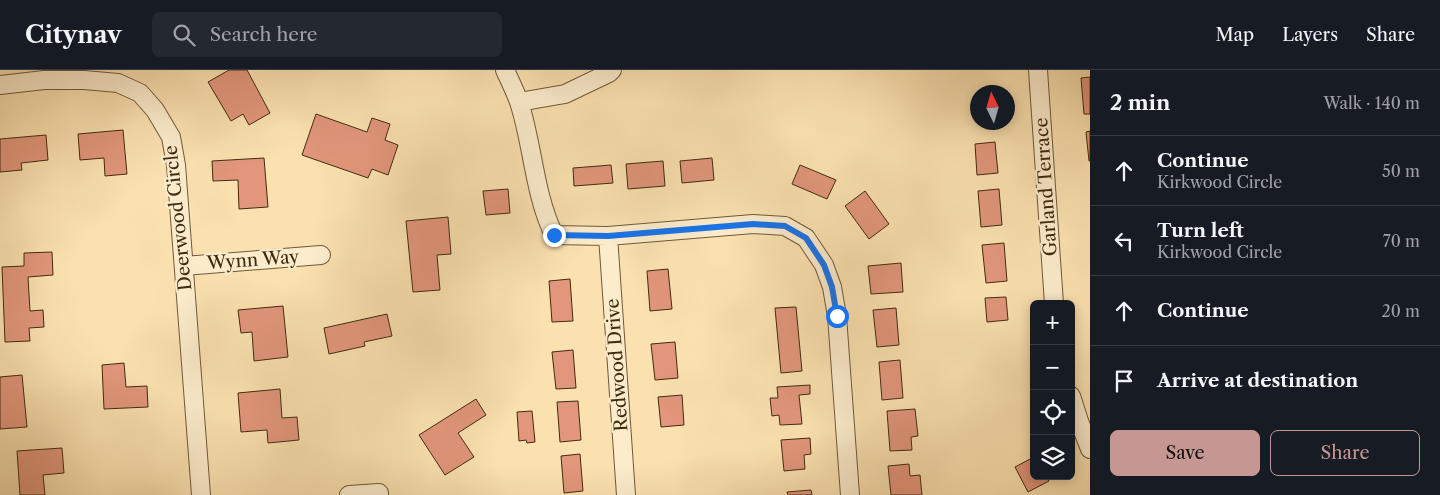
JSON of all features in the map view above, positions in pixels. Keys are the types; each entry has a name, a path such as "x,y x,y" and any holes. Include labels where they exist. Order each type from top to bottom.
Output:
{"street":[{"path":"505,70 519,102 539,188 549,225 554,235 608,236 753,224 785,226 806,238 824,265 832,287 837,316 850,495"},
{"path":"519,102 565,94 612,70"},
{"name":"Garland Terrace","path":"1038,70 1054,300"},
{"name":"Deerwood Circle","path":"0,86 44,80 84,80 118,83 140,93 155,110 171,137 176,166 201,495"},
{"name":"Redwood Drive","path":"608,236 626,495"},
{"name":"Wynn Way","path":"184,266 322,255"},
{"path":"1075,408 1090,449"},
{"path":"349,495 379,493"}],"building":[{"path":"229,70 247,70 270,113 249,125 243,114 231,121 208,82"},
{"path":"1090,77 1090,114 1084,114 1081,78"},
{"path":"316,114 367,132 372,118 390,124 385,140 398,145 388,175 372,169 368,178 302,155"},
{"path":"123,130 127,174 105,176 104,158 80,160 78,134"},
{"path":"1090,131 1090,161 1089,161 1086,132"},
{"path":"46,135 48,160 21,163 22,170 0,172 0,139"},
{"path":"995,142 998,173 977,175 975,144"},
{"path":"264,158 268,207 239,209 238,180 213,181 212,161"},
{"path":"712,158 714,180 682,183 680,161"},
{"path":"663,161 665,186 628,189 626,164"},
{"path":"611,165 613,183 574,186 573,168"},
{"path":"800,165 836,180 827,199 792,184"},
{"path":"508,189 510,213 486,215 483,191"},
{"path":"999,189 1002,225 981,227 978,191"},
{"path":"865,191 889,224 869,239 845,206"},
{"path":"448,217 451,254 437,255 440,290 413,292 406,221"},
{"path":"1004,243 1007,281 986,283 982,245"},
{"path":"52,252 53,275 28,277 30,311 43,310 44,327 29,328 30,341 5,342 2,267 24,266 24,253"},
{"path":"901,263 903,292 871,294 868,266"},
{"path":"668,269 672,309 650,311 647,271"},
{"path":"570,279 573,321 552,322 549,281"},
{"path":"1006,297 1008,320 987,322 985,298"},
{"path":"283,306 288,357 254,361 252,332 241,333 238,310"},
{"path":"796,307 802,371 781,373 775,308"},
{"path":"896,308 899,345 877,347 873,310"},
{"path":"387,314 392,336 364,342 365,346 329,354 324,328"},
{"path":"675,342 678,378 655,380 651,344"},
{"path":"573,350 576,388 556,389 552,352"},
{"path":"900,360 903,398 882,400 879,362"},
{"path":"124,363 126,387 147,386 148,407 104,409 102,365"},
{"path":"22,375 27,427 0,429 0,377"},
{"path":"810,385 810,394 799,395 802,424 780,425 779,415 772,416 770,398 778,398 777,387"},
{"path":"280,389 282,418 297,417 299,440 268,443 267,430 241,432 238,393"},
{"path":"682,395 684,425 661,427 658,397"},
{"path":"476,399 486,415 458,433 474,457 445,475 419,435"},
{"path":"578,401 581,440 560,442 557,402"},
{"path":"915,409 918,436 911,437 912,450 890,451 887,411"},
{"path":"532,411 535,442 519,441 517,412"},
{"path":"810,438 811,454 804,455 805,469 784,471 781,440"},
{"path":"62,448 64,473 43,475 45,495 20,495 17,451"},
{"path":"580,454 583,491 564,493 561,456"},
{"path":"1030,459 1030,480 1049,481 1028,492 1015,467"},
{"path":"909,464 910,476 920,475 922,495 891,495 888,466"},
{"path":"811,490 812,495 788,495 787,492"}],"route":[{"path":"554,235 608,236 753,224 785,226 806,238 824,265 832,287 837,316"}]}
